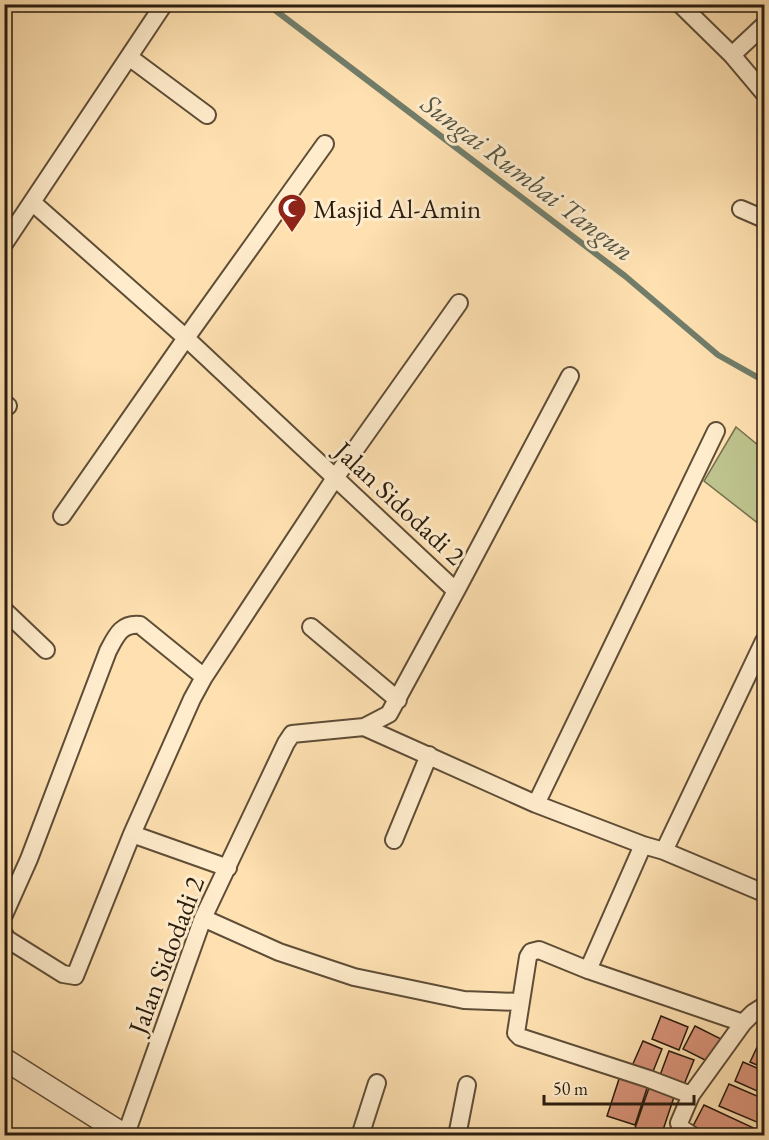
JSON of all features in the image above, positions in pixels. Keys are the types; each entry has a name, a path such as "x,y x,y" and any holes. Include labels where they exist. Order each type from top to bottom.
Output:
{"street":[{"path":"4,244 164,4"},
{"path":"680,4 732,55 765,93"},
{"path":"732,55 765,26"},
{"path":"129,57 207,115"},
{"path":"62,516 325,144"},
{"name":"Jalan Sidodadi 2","path":"32,202 186,338 456,591 389,714 364,727 292,735 286,743 203,918 126,1135"},
{"path":"741,209 765,219"},
{"path":"4,934 7,939 63,974 75,976 132,834 204,677 335,478 459,303"},
{"path":"456,591 570,376"},
{"path":"536,804 717,431"},
{"path":"4,610 46,650"},
{"path":"4,915 29,859 108,651 119,631 131,624 140,626 204,677"},
{"path":"311,627 398,699"},
{"path":"664,851 765,641"},
{"path":"364,727 536,804 664,851 765,893"},
{"path":"394,840 429,755"},
{"path":"132,834 228,868"},
{"path":"588,970 643,845"},
{"path":"203,918 279,952 354,977 464,1000 520,1002"},
{"path":"691,1095 649,1079 520,1038 516,1033 516,1027 528,957 531,952 539,950 588,970 743,1023"},
{"path":"693,1136 681,1128 679,1123 691,1095 743,1023 765,1006"},
{"path":"4,1059 126,1135"},
{"path":"360,1136 377,1083"},
{"path":"457,1136 467,1085"}],"green space":[{"path":"736,427 764,450 764,528 704,481"}],"building":[{"path":"661,1016 688,1027 679,1050 652,1039"},
{"path":"695,1026 723,1040 711,1063 683,1049"},
{"path":"643,1041 662,1049 652,1074 632,1066"},
{"path":"760,1041 764,1043 764,1068 750,1062"},
{"path":"669,1051 694,1060 683,1087 659,1078"},
{"path":"743,1062 764,1071 764,1094 735,1081"},
{"path":"620,1076 648,1085 635,1125 607,1116"},
{"path":"729,1084 764,1099 764,1125 719,1106"},
{"path":"650,1085 675,1094 661,1136 635,1128"},
{"path":"704,1105 758,1130 755,1136 707,1136 692,1128"}],"waterway":[{"name":"Sungai Rumbai Tangun","path":"267,4 625,276 718,355 764,381"}],"place":[{"name":"Masjid Al-Amin","path":"292,234"}]}
